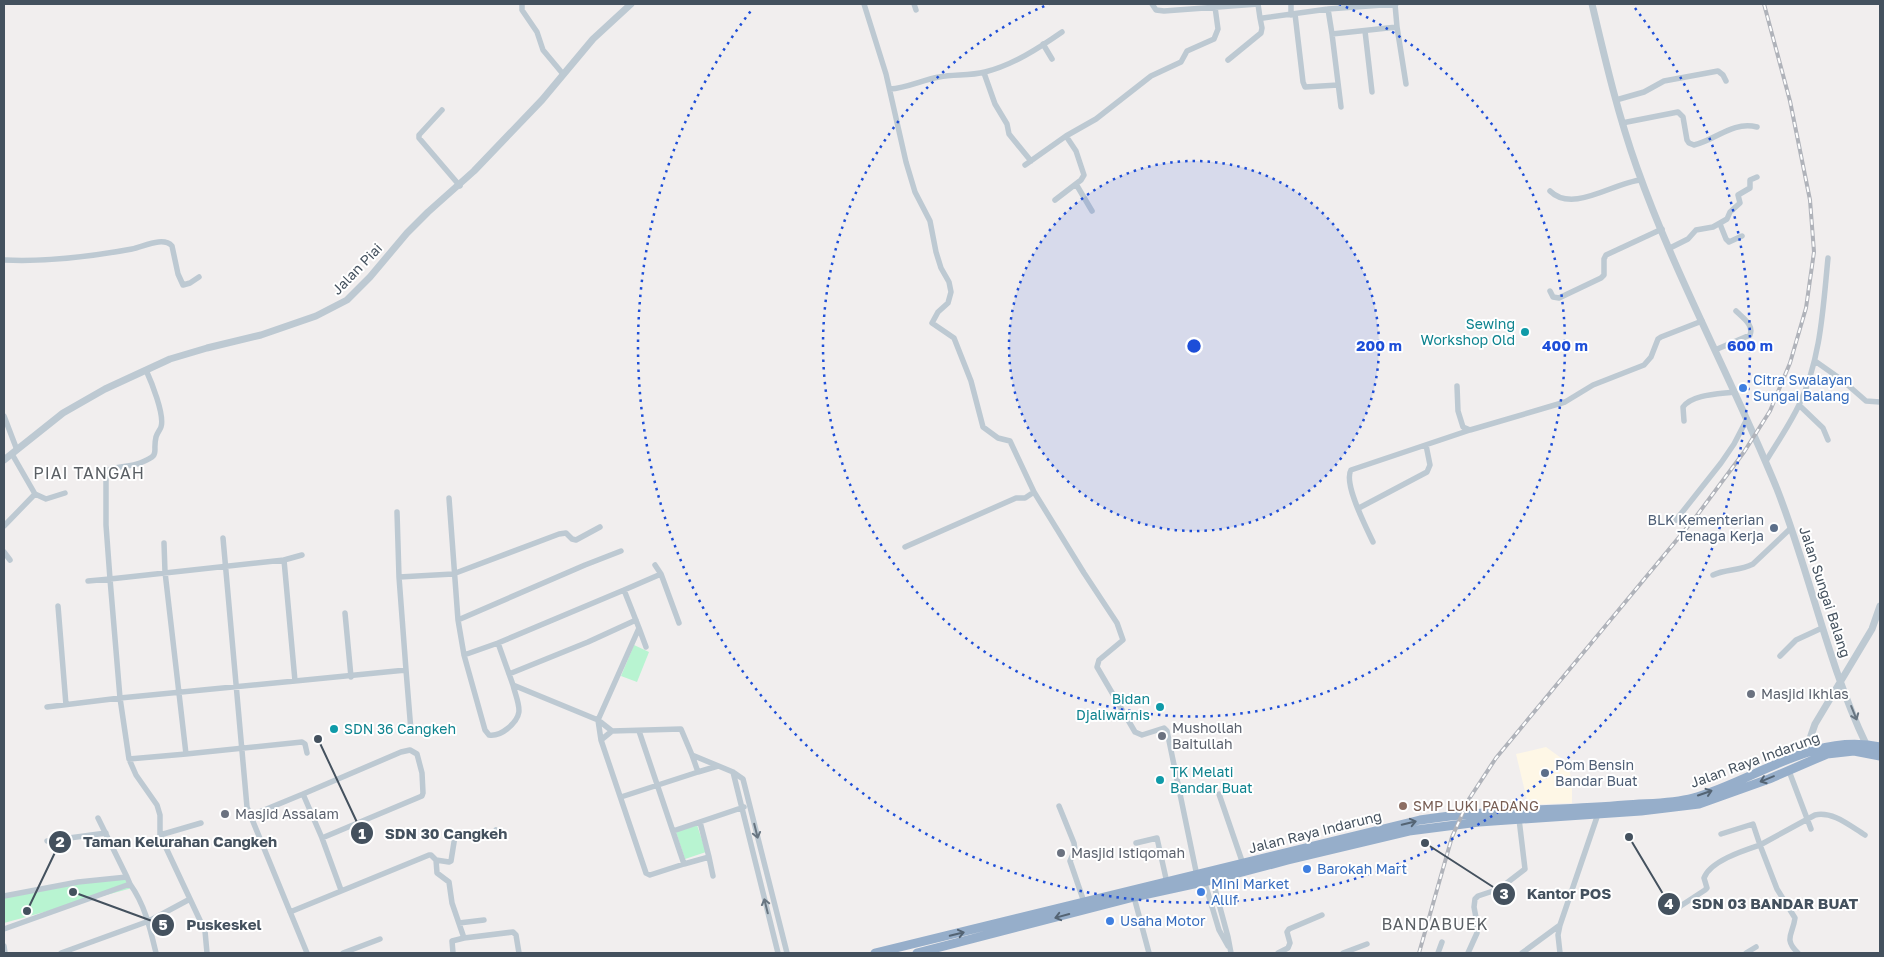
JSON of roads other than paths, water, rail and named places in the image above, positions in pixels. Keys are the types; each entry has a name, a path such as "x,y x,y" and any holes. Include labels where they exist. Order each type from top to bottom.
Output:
{"highway":[{"name":"Jalan Raya Indarung","path":"875,953 935,944 1167,883 1204,878 1243,864 1409,831 1483,812 1595,807 1692,798 1742,781 1805,753 1824,747 1866,744 1880,747"},
{"name":"Jalan Raya Indarung","path":"1445,821 1514,820 1699,804 1789,771 1827,754 1854,751 1880,756"},
{"path":"1509,810 1514,820"},
{"name":"Jalan Raya Indarung","path":"1091,903 1134,897 1329,847"},
{"name":"Jalan Raya Indarung","path":"922,953 935,944"}],"street":[{"path":"522,4 522,10 533,24 543,50 563,74"},
{"name":"Jalan Piai","path":"4,460 77,404 146,370 184,355 269,333 336,307 355,293 407,233 428,212 460,186 542,100 604,27 632,4"},
{"path":"864,4 890,89 906,162 915,192 930,222 941,268 949,282 951,292 948,303 938,312 932,323 953,336 970,376 983,427 998,438 1010,441 1034,492 1084,573 1118,623 1123,637 1121,644 1097,662 1097,668 1135,732 1142,735 1164,728 1167,731 1204,878 1228,937 1230,951"},
{"path":"1152,4 1156,10 1160,11 1258,4 1262,28 1260,33 1228,60"},
{"path":"1291,4 1302,82 1305,87 1338,85"},
{"path":"1260,18 1328,9 1395,4 1406,84"},
{"name":"Jalan Sungai Balang","path":"1592,4 1622,123 1642,180 1702,321 1766,461 1791,528 1841,683 1866,744"},
{"path":"1025,165 1066,136 1096,118 1151,76 1181,62 1187,51 1214,39 1218,29 1215,7"},
{"path":"1328,9 1341,107"},
{"path":"1332,34 1397,27"},
{"path":"1365,31 1372,92"},
{"path":"890,89 907,87 942,76 967,76 984,73 1018,60 1062,32"},
{"path":"1043,44 1052,59"},
{"path":"1616,100 1644,92 1664,81 1703,73 1718,71 1726,81"},
{"path":"984,73 995,104 1005,121 1009,134 1031,161"},
{"path":"442,110 419,135 419,138 460,186"},
{"path":"1622,123 1678,112 1682,117 1687,140 1694,145 1736,127 1745,125 1757,127"},
{"path":"1055,200 1084,177 1084,172 1074,147 1066,136"},
{"path":"1670,248 1688,239 1696,230 1710,228 1727,219 1730,212 1740,203 1738,195 1750,188 1750,180 1757,177"},
{"path":"1550,190 1554,195 1566,200 1577,199 1642,180"},
{"path":"1076,184 1092,211"},
{"path":"1720,224 1729,242 1742,236"},
{"path":"1550,291 1553,297 1559,298 1601,278 1604,275 1606,255 1662,229"},
{"path":"4,260 60,260 163,242 170,243 172,246 178,274 183,285 190,283 199,276"},
{"path":"1766,461 1799,405 1815,361 1822,327 1828,258"},
{"path":"1715,350 1750,336 1752,332 1751,326 1736,311"},
{"path":"1373,542 1350,484 1349,476 1351,470 1470,430 1565,402 1593,385 1644,365 1651,357 1658,339 1702,321"},
{"path":"1815,361 1842,380 1866,401 1880,402"},
{"path":"146,370 156,396 162,426 156,436 156,452 153,456 139,463 125,468 109,469 106,471 106,525 120,698 129,759 136,775 157,806 160,815 160,835 205,931 207,953"},
{"path":"1458,386 1459,416 1463,427 1470,430"},
{"path":"1684,421 1684,407 1687,403 1710,395 1734,392"},
{"path":"1799,405 1823,428 1828,440"},
{"path":"4,416 14,452 35,494 46,500 65,493"},
{"path":"1676,520 1721,463 1748,423"},
{"path":"1358,508 1427,472 1430,465 1426,444"},
{"path":"905,547 1016,498 1026,498 1034,492"},
{"path":"4,526 35,494"},
{"path":"449,498 453,574 464,655 485,730 489,735 495,736 505,731 518,720 519,712 513,685 498,643"},
{"path":"397,512 399,577 412,731"},
{"path":"399,577 453,574 563,533 576,540 600,527"},
{"path":"1713,575 1720,572 1747,568 1791,528"},
{"path":"223,538 247,807 307,953"},
{"path":"164,543 164,572 186,754"},
{"path":"4,552 10,560"},
{"path":"458,620 585,565 621,552"},
{"path":"88,581 284,560 302,555"},
{"path":"284,560 295,681"},
{"path":"655,565 661,574 679,623"},
{"path":"464,655 498,643 661,574"},
{"path":"624,590 646,647"},
{"path":"58,606 66,705"},
{"path":"1805,753 1819,717 1872,629 1879,616 1880,606"},
{"path":"345,613 351,676"},
{"path":"509,674 636,620"},
{"path":"639,628 598,720 601,740 646,873 650,875 709,856"},
{"path":"1780,656 1796,640 1822,628"},
{"path":"47,707 406,670"},
{"path":"513,685 598,720 612,731"},
{"path":"601,740 612,731 681,729 698,772"},
{"path":"639,730 684,864"},
{"path":"129,759 302,742 305,744 307,753"},
{"path":"250,816 401,752 410,750 417,754 422,773 424,794 422,796 322,838"},
{"path":"692,754 733,772 743,779 787,953"},
{"path":"621,798 718,766"},
{"path":"1789,771 1811,828"},
{"path":"733,772 778,953"},
{"path":"303,794 341,890"},
{"path":"1219,794 1243,864"},
{"path":"673,831 750,806"},
{"path":"1059,806 1074,843 1075,850 1070,861 1091,903"},
{"path":"1560,953 1558,935 1560,925 1598,814"},
{"path":"1678,907 1705,890 1705,874 1716,865 1818,814 1828,814 1865,835"},
{"path":"98,818 130,884 140,898 149,921 156,953"},
{"path":"1468,953 1477,933 1474,899 1499,889 1525,869 1514,820"},
{"path":"700,822 713,876"},
{"path":"160,835 200,823"},
{"path":"1721,834 1753,824 1777,889 1795,918 1789,938 1790,945 1796,953"},
{"path":"436,860 451,861 457,833 492,835 496,830"},
{"path":"47,841 106,833"},
{"path":"1136,843 1157,838 1167,883"},
{"path":"290,912 432,855 436,860 438,874 449,882 452,903 464,938"},
{"path":"4,896 78,882 127,877"},
{"path":"4,929 130,884"},
{"path":"1134,897 1149,953"},
{"path":"61,953 149,921 190,899"},
{"path":"1278,953 1288,948 1290,943 1287,936 1288,930 1322,916"},
{"path":"459,923 484,920"},
{"path":"1522,953 1560,925"},
{"path":"454,953 452,941 513,932 516,935 518,953"},
{"path":"344,953 380,939"},
{"path":"1438,953 1442,942"},
{"path":"1343,953 1367,944"},
{"path":"4,946 5,953"},
{"path":"1746,953 1756,947"}],"railway":[{"path":"1419,953 1452,837 1469,799 1496,758 1695,518 1744,452 1770,411 1790,363 1806,308 1814,252 1810,200 1790,101 1764,4"}],"place":[{"name":"Sewing Workshop Old","path":"1525,332"},
{"name":"Citra Swalayan Sungai Balang","path":"1743,388"},
{"name":"BLK Kementerian Tenaga Kerja","path":"1774,528"},
{"name":"Masjid Ikhlas","path":"1751,694"},
{"name":"Bidan Djaliwarnis","path":"1160,707"},
{"name":"SDN 36 Cangkeh","path":"334,729"},
{"name":"Mushollah Baitullah","path":"1162,736"},
{"name":"SDN 30 Cangkeh","path":"318,739"},
{"name":"Pom Bensin Bandar Buat","path":"1545,773"},
{"name":"TK Melati Bandar Buat","path":"1160,780"},
{"name":"SMP LUKI PADANG","path":"1403,806"},
{"name":"Masjid Assalam","path":"225,814"},
{"name":"SDN 03 BANDAR BUAT","path":"1629,837"},
{"name":"Kantor POS","path":"1425,843"},
{"name":"Masjid Istiqomah","path":"1061,853"},
{"name":"Barokah Mart","path":"1307,869"},
{"name":"Puskeskel","path":"73,892"},
{"name":"Mini Market Allif","path":"1201,892"},
{"name":"Taman Kelurahan Cangkeh","path":"27,911"},
{"name":"Usaha Motor","path":"1110,921"}],"district":[{"name":"PIAI TANGAH","path":"89,473"},
{"name":"BANDABUEK","path":"1435,924"}]}
